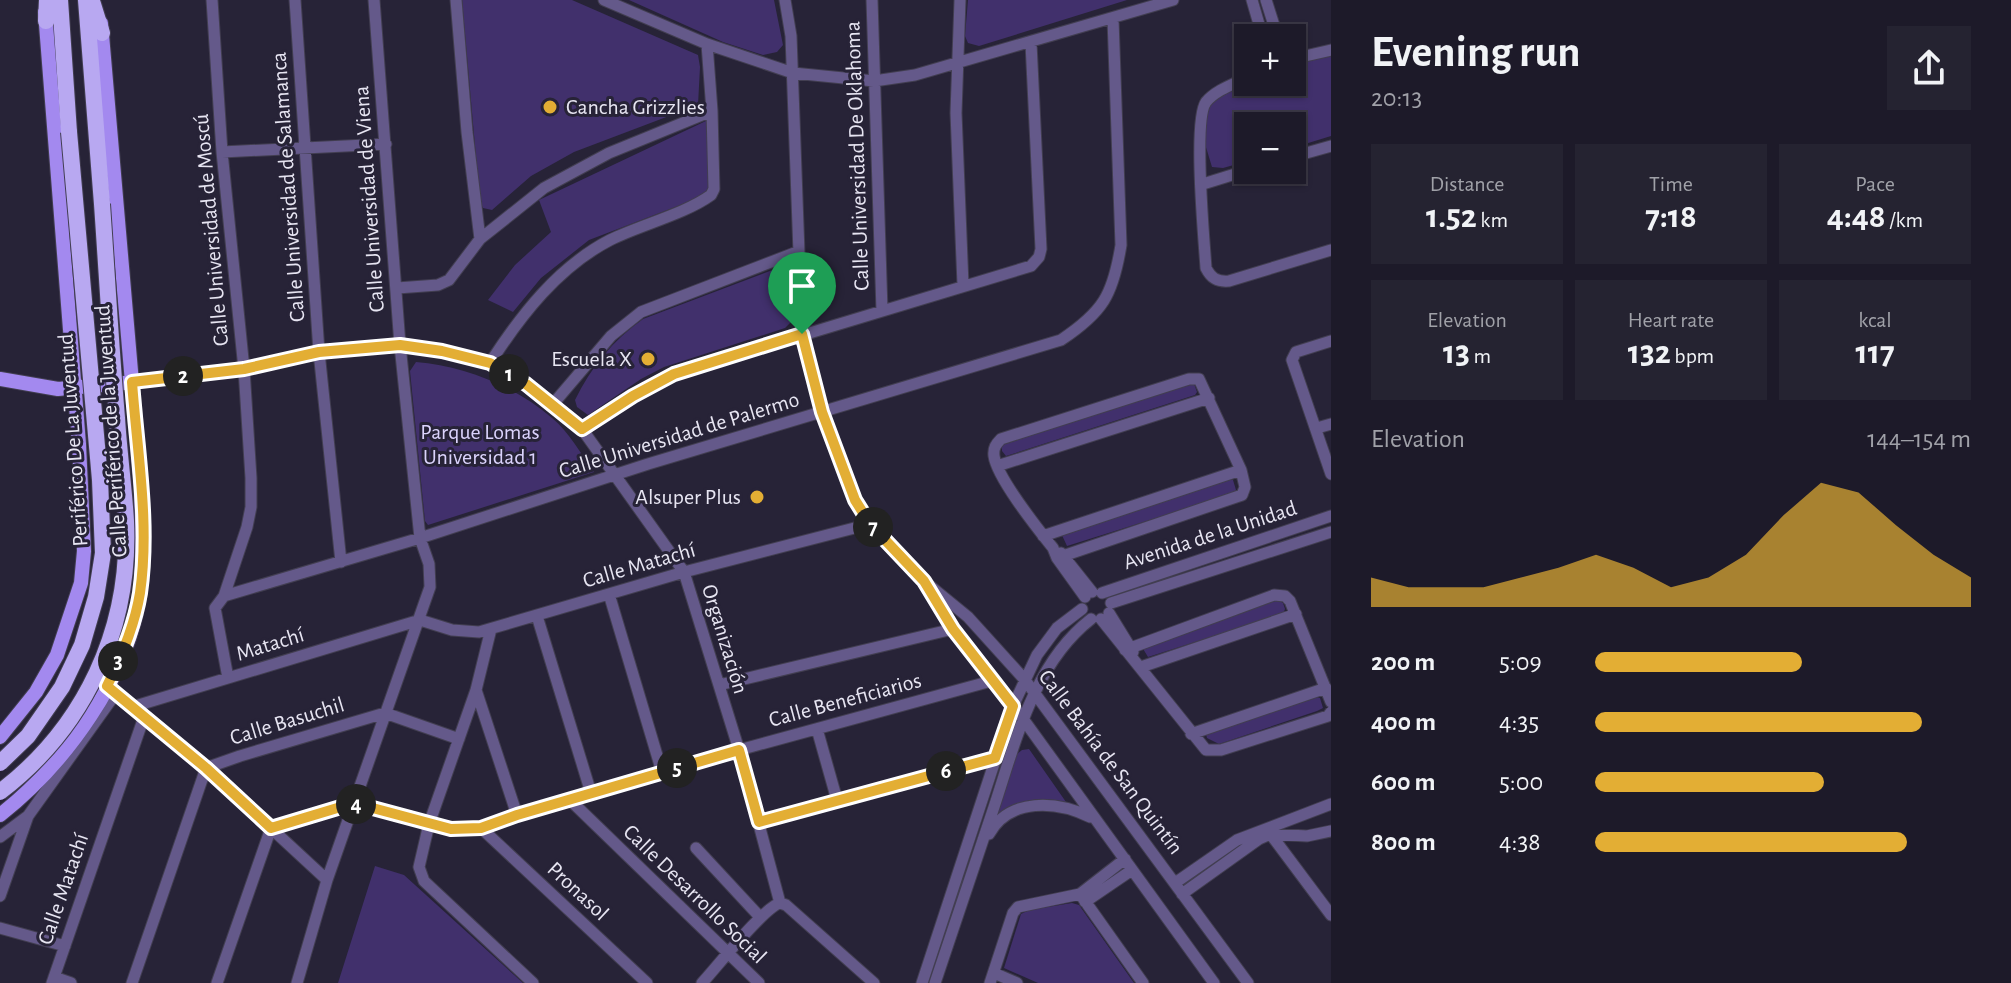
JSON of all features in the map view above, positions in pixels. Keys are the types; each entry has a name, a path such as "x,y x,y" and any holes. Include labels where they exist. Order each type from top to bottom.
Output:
{"highway":[{"path":"46,0 46,21"},
{"name":"Periférico De La Juventud","path":"0,763 28,736 62,687 82,645 96,597 103,553 100,480 60,0"},
{"path":"89,0 102,33"},
{"name":"Periférico De La Juventud","path":"0,792 51,747 81,706 100,668 117,614 126,524 89,0"}],"main road":[{"name":"Calle Periférico de la Juventud","path":"0,815 30,791 65,752 112,690 139,594 142,544 137,443 99,0"},
{"name":"Calle Periférico de la Juventud","path":"0,737 36,692 57,655 81,583 84,551 79,444 46,21"},
{"path":"71,349 78,355 94,358 116,355 128,346"},
{"path":"0,379 58,389 132,382"},
{"path":"79,444 104,436 137,443"}],"street":[{"name":"Calle Universidad de Moscú","path":"212,0 222,152 244,369 251,507 224,596"},
{"name":"Calle Universidad de Salamanca","path":"295,0 319,352 341,562"},
{"name":"Calle Universidad de Viena","path":"297,983 327,880 420,620 430,576 420,538 400,345 374,0"},
{"path":"456,0 480,239"},
{"path":"604,0 707,44 793,73 874,81 915,75 1173,0"},
{"name":"Calle Bahía de San Quintín","path":"785,0 793,73 802,334 822,412 850,490 870,524 924,581 968,617 1036,693 1248,983"},
{"name":"Calle Universidad De Oklahoma","path":"872,0 882,311"},
{"path":"960,0 956,113 963,285"},
{"path":"1252,0 1259,24"},
{"path":"1266,0 1274,24"},
{"name":"Calle Universidad de Palermo","path":"224,596 1061,340 1083,326 1095,314 1116,277 1121,245 1113,19"},
{"path":"582,429 674,374 1031,266 1041,249 1031,43"},
{"path":"490,363 522,316 580,259 610,240 711,195 714,189 712,111 707,44"},
{"path":"1306,56 1331,50"},
{"path":"1234,84 1216,93 1204,105 1199,127 1206,268 1217,280 1229,281 1331,250"},
{"path":"397,288 438,285 449,280 480,239 513,210 575,170 712,111"},
{"path":"222,152 386,144"},
{"path":"1306,153 1331,146"},
{"path":"1203,184 1234,174"},
{"path":"553,404 611,336 641,312 797,252"},
{"path":"1329,463 1292,360 1296,352 1331,341"},
{"name":"Organización","path":"132,382 244,369 319,352 400,345 490,363 553,404 582,429 684,572 739,750 780,903"},
{"path":"1058,553 1235,500 1245,491 1241,470 1202,383 1193,378 1001,439 993,453 997,466 1043,536 1206,750 1216,751 1328,716 1331,712"},
{"path":"997,466 1209,398"},
{"path":"1317,428 1331,424"},
{"path":"1043,536 1241,470"},
{"name":"Avenida de la Unidad","path":"922,983 1013,706 1037,655 1057,628 1090,598 1331,516"},
{"name":"Calle Matachí","path":"420,620 467,632 491,629 684,572 870,524"},
{"path":"1290,530 1295,544"},
{"name":"Avenida de la Unidad","path":"935,983 1023,720 1050,663 1069,636 1103,613 1331,532"},
{"name":"Calle Bahía de San Quintín","path":"924,581 953,629 995,680 1214,983"},
{"path":"609,594 662,772"},
{"path":"1128,648 1274,595 1288,598 1331,702"},
{"path":"224,596 215,608 228,678"},
{"path":"1090,598 1103,613"},
{"path":"1139,664 1296,614"},
{"path":"537,616 591,793"},
{"name":"Matachí","path":"132,707 420,620"},
{"path":"491,629 476,690 429,824 419,867 424,881 533,983"},
{"path":"719,685 953,629"},
{"name":"Calle Beneficiarios","path":"354,803 451,829 481,828 662,772 995,680"},
{"path":"1191,734 1326,688"},
{"path":"0,896 28,816 112,690 206,768 327,880"},
{"path":"476,690 517,815"},
{"path":"385,713 459,739"},
{"name":"Calle Basuchil","path":"132,983 206,768 385,713"},
{"name":"Calle Matachí","path":"53,980 144,717"},
{"path":"817,729 837,800"},
{"path":"759,822 995,758"},
{"name":"Calle Desarrollo Social","path":"569,799 759,983"},
{"path":"271,828 354,803"},
{"path":"1175,883 1228,845 1268,832 1331,804"},
{"path":"967,844 980,848 993,827 1008,814 1027,806 1053,805 1074,809 1095,819"},
{"path":"0,837 28,816"},
{"path":"217,983 271,828"},
{"name":"Pronasol","path":"481,828 647,983"},
{"path":"1182,894 1268,832 1307,836 1331,831"},
{"path":"1268,832 1331,915"},
{"path":"696,848 760,917"},
{"path":"1083,898 1125,859"},
{"path":"1017,983 992,978 1013,913 1018,907 1083,898 1132,870"},
{"path":"1083,898 1143,983"},
{"path":"702,983 760,917 771,906 780,903 874,983"},
{"path":"0,928 65,946"},
{"path":"53,980 71,983"}],"green space":[{"path":"462,0 572,0 698,55 698,105 574,152 531,176 492,210 483,208"},
{"path":"629,0 774,0 783,45 777,52 763,55 723,42"},
{"path":"968,0 1127,0 979,46 968,43 965,36"},
{"path":"1331,55 1331,136 1306,144 1306,112 1234,112 1234,165 1212,167 1205,144 1205,108 1212,100 1234,90 1234,96 1306,96 1306,61"},
{"path":"708,120 710,186 704,196 589,240 541,278 513,312 488,300 515,265 551,232 539,200"},
{"path":"783,266 787,271 792,321 785,328 664,367 588,415 577,407 575,400 596,365 622,336 643,319"},
{"name":"Parque Lomas Universidad 1","path":"416,362 470,373 522,396 558,424 594,472 428,525 425,521 410,371"},
{"path":"1193,381 1197,392 1195,395 1006,456 1002,451 1002,445"},
{"path":"1228,479 1233,480 1236,490 1233,494 1067,546 1061,533"},
{"path":"1278,600 1283,603 1283,614 1148,657 1142,647"},
{"path":"1315,697 1320,698 1323,708 1317,711 1219,744 1207,738 1206,734"},
{"path":"1029,749 1066,802 1030,800 1013,805 997,815 1017,754"},
{"path":"375,866 404,875 523,983 338,983"},
{"path":"1072,903 1079,905 1134,983 1038,983 1004,968 1021,914"}],"place":[{"name":"Cancha Grizzlies","path":"550,107"},
{"name":"Escuela X","path":"648,359"},
{"name":"Alsuper Plus","path":"757,497"}],"route":[{"path":"802,334 822,412 855,500 870,524 924,581 953,629 1013,706 995,758 759,822 739,750 481,828 451,829 354,803 271,828 206,768 107,686 128,638 139,594 143,559 141,487 132,382 244,369 319,352 400,345 490,363 526,384 582,429 674,374 802,334"}]}
